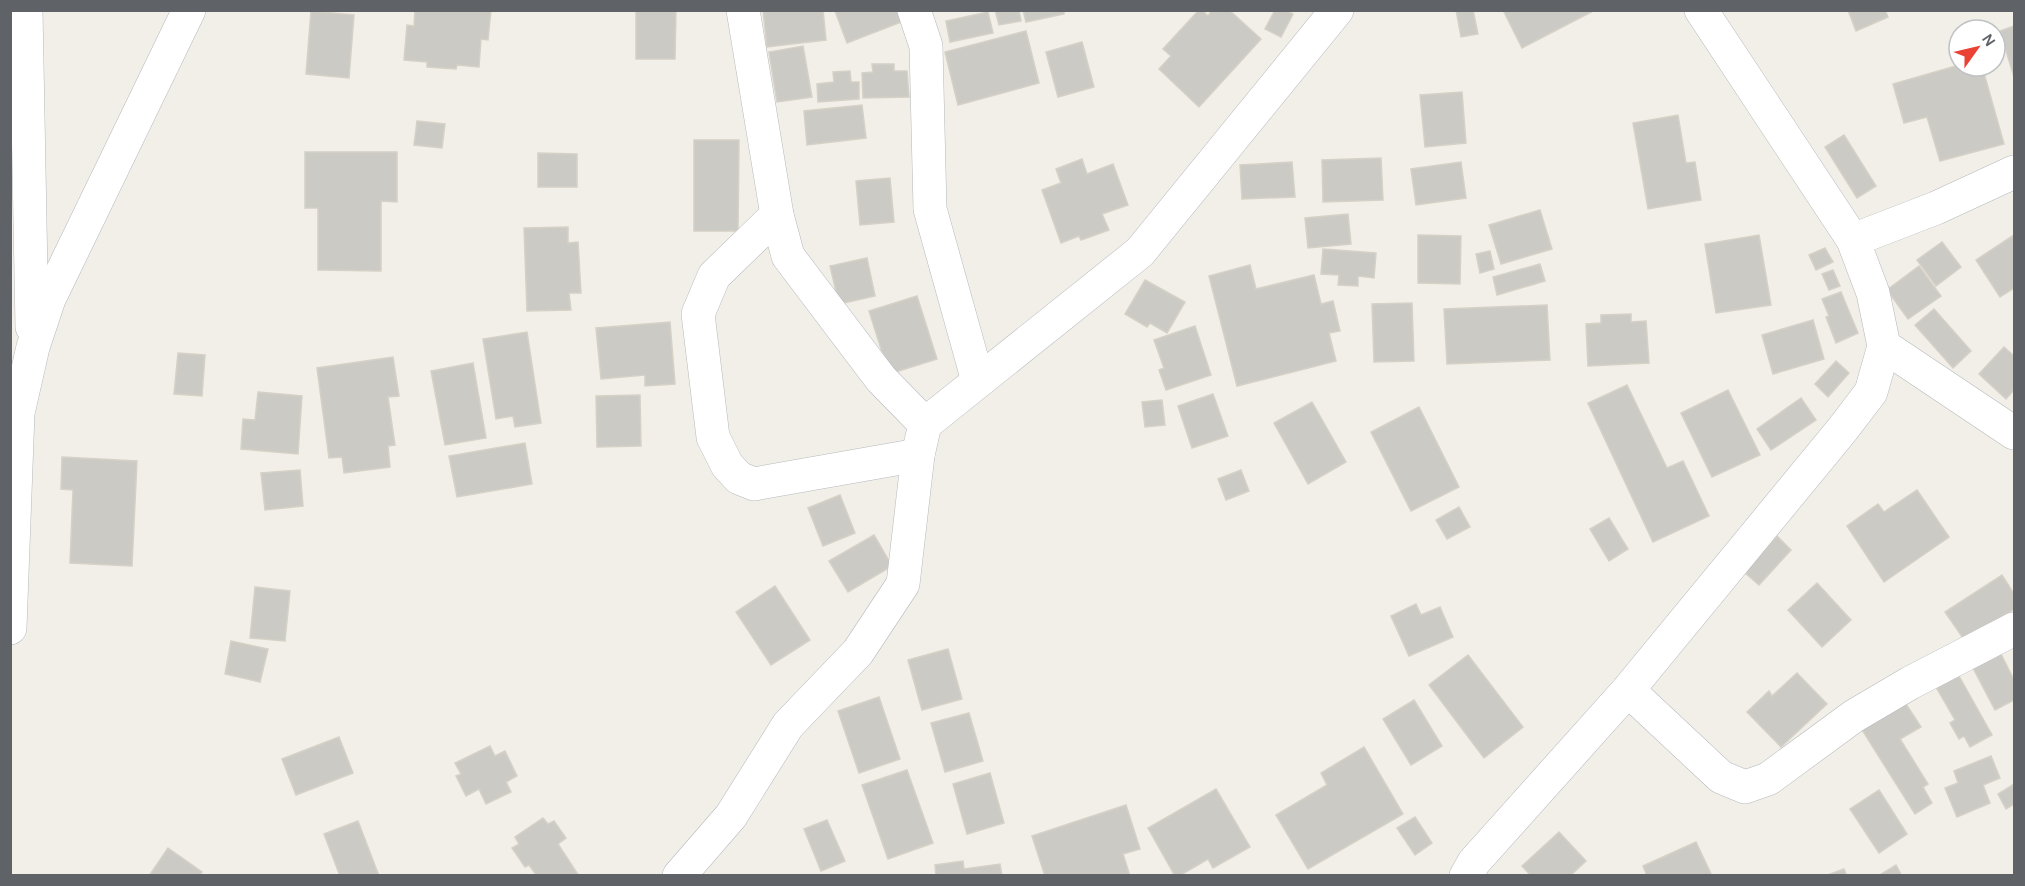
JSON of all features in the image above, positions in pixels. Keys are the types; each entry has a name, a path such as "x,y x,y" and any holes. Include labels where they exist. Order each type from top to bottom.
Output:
{"street":[{"path":"26,10 33,347"},
{"path":"10,628 18,413 33,347 49,299 189,10"},
{"path":"743,10 777,215 788,256 881,379 925,424"},
{"path":"914,10 926,46 930,209 978,381"},
{"path":"679,876 731,816 788,725 858,652 903,584 918,455 925,424 1140,252 1337,10"},
{"path":"1466,876 1482,854 1629,690 1842,430 1871,392 1884,346 1873,293 1853,240 1701,10"},
{"path":"1853,240 1936,208 2014,172"},
{"path":"777,215 714,276 698,314 713,437 728,465 739,478 754,484 918,455"},
{"path":"1884,346 2014,433"},
{"path":"1629,690 1721,777 1745,787 1768,779 1854,716 2014,629"}],"building":[{"path":"415,10 491,10 488,40 481,39 479,67 457,65 456,69 427,67 427,62 404,60 407,25 414,26"},
{"path":"636,10 676,10 675,59 636,59"},
{"path":"763,10 823,10 826,40 767,47"},
{"path":"897,10 901,22 847,43 835,11"},
{"path":"995,10 1019,10 1021,21 999,25"},
{"path":"1023,10 1064,10 1064,14 1026,22"},
{"path":"1199,10 1208,16 1212,10 1229,10 1261,39 1199,107 1159,69 1171,56 1163,49"},
{"path":"1275,10 1286,10 1293,14 1281,37 1265,29"},
{"path":"1456,10 1473,10 1478,34 1461,37"},
{"path":"1503,10 1595,10 1522,48"},
{"path":"1848,10 1885,10 1888,17 1856,31"},
{"path":"311,11 354,15 349,78 306,74"},
{"path":"988,12 993,33 950,42 946,21"},
{"path":"2014,26 2014,77 2007,54 2007,28"},
{"path":"1026,31 1039,83 958,105 945,52"},
{"path":"1082,42 1094,87 1058,97 1046,52"},
{"path":"803,46 812,97 777,102 769,52"},
{"path":"872,64 894,64 894,71 907,71 909,97 863,98 862,73 873,72"},
{"path":"1947,68 1947,78 1985,78 2004,144 1940,161 1927,117 1904,123 1893,84"},
{"path":"850,71 851,82 859,82 859,99 818,102 817,84 834,82 833,72"},
{"path":"1462,92 1466,143 1425,147 1420,95"},
{"path":"862,105 866,138 807,145 804,111"},
{"path":"1678,115 1686,163 1695,162 1701,200 1648,209 1633,123"},
{"path":"417,121 445,124 442,148 414,145"},
{"path":"1844,135 1876,186 1857,198 1825,147"},
{"path":"694,140 739,140 738,231 694,231"},
{"path":"305,152 397,152 397,202 381,201 381,271 318,270 318,208 305,208"},
{"path":"538,153 577,154 577,187 538,187"},
{"path":"1381,158 1383,200 1323,202 1322,160"},
{"path":"1082,159 1087,174 1113,164 1128,205 1102,214 1109,230 1081,240 1079,236 1061,243 1042,190 1061,183 1056,169"},
{"path":"1292,162 1295,197 1242,199 1240,165"},
{"path":"1461,162 1466,198 1416,205 1411,169"},
{"path":"890,178 894,222 860,225 856,181"},
{"path":"1540,210 1552,249 1501,264 1489,225"},
{"path":"1348,214 1351,244 1308,248 1305,218"},
{"path":"568,227 568,243 578,242 581,293 569,293 571,310 527,311 524,228"},
{"path":"1418,235 1461,236 1460,284 1418,283"},
{"path":"1759,235 1771,305 1716,313 1705,244"},
{"path":"2014,235 2014,288 2000,297 1976,260"},
{"path":"1942,242 1961,267 1936,286 1917,260"},
{"path":"1825,248 1833,262 1816,270 1809,255"},
{"path":"1323,249 1376,253 1374,278 1358,276 1358,286 1338,285 1339,275 1321,274"},
{"path":"1490,251 1494,269 1480,273 1476,254"},
{"path":"867,258 875,296 839,304 830,266"},
{"path":"1540,264 1545,281 1497,295 1493,277"},
{"path":"1250,265 1256,289 1314,275 1321,304 1333,301 1340,331 1329,333 1336,361 1237,386 1209,276"},
{"path":"1919,266 1941,296 1908,319 1887,290"},
{"path":"1833,270 1840,286 1829,290 1822,274"},
{"path":"1145,280 1185,302 1167,333 1150,323 1147,327 1125,314"},
{"path":"1841,292 1858,333 1836,343 1822,299"},
{"path":"917,296 937,359 889,374 869,311"},
{"path":"1412,303 1414,361 1374,362 1372,304"},
{"path":"1547,305 1550,360 1447,364 1444,309"},
{"path":"1934,309 1971,351 1953,368 1915,325"},
{"path":"1631,314 1631,322 1646,321 1649,363 1588,366 1586,324 1601,323 1601,315"},
{"path":"1813,320 1824,359 1773,374 1762,335"},
{"path":"670,322 675,384 645,386 645,375 601,379 596,328"},
{"path":"1195,326 1211,375 1166,390 1159,370 1164,368 1154,340"},
{"path":"527,332 541,423 515,427 513,416 496,419 483,339"},
{"path":"2004,347 2014,356 2014,390 2006,399 1979,374"},
{"path":"178,353 205,355 202,396 174,394"},
{"path":"393,357 399,396 388,397 395,445 388,446 390,467 344,473 342,457 329,458 317,368"},
{"path":"1836,361 1849,373 1828,397 1815,384"},
{"path":"473,363 486,438 445,445 431,371"},
{"path":"1627,385 1667,468 1683,461 1709,516 1653,542 1588,403"},
{"path":"1728,390 1760,455 1712,477 1681,413"},
{"path":"258,392 302,396 298,454 241,449 243,419 255,420"},
{"path":"1213,394 1228,436 1192,448 1178,406"},
{"path":"640,395 641,446 597,447 596,396"},
{"path":"1801,398 1816,420 1771,450 1757,429"},
{"path":"1162,400 1165,425 1145,427 1142,402"},
{"path":"1312,402 1346,462 1308,484 1274,423"},
{"path":"1419,407 1459,487 1411,511 1371,432"},
{"path":"525,443 532,484 457,497 449,456"},
{"path":"62,457 137,461 132,566 70,563 73,490 61,489"},
{"path":"300,470 303,506 265,510 261,473"},
{"path":"1241,470 1249,491 1226,500 1218,479"},
{"path":"1917,490 1949,537 1884,582 1847,526 1878,504 1884,512"},
{"path":"840,495 855,533 823,546 808,508"},
{"path":"1459,507 1470,527 1447,539 1436,520"},
{"path":"1609,518 1628,549 1609,561 1590,529"},
{"path":"874,535 892,566 848,592 829,561"},
{"path":"1777,536 1791,550 1759,585 1744,572"},
{"path":"2002,575 2014,594 2014,609 1965,641 1945,612"},
{"path":"1817,583 1851,620 1822,647 1788,610"},
{"path":"775,586 810,640 771,665 736,612"},
{"path":"255,587 290,591 285,641 250,638"},
{"path":"1416,604 1421,615 1440,607 1453,637 1409,656 1391,616"},
{"path":"231,641 268,649 260,682 225,674"},
{"path":"948,649 962,699 922,710 908,660"},
{"path":"2000,652 2014,680 2014,700 1995,710 1972,666"},
{"path":"1468,655 1523,727 1484,758 1429,685"},
{"path":"1954,667 1992,735 1970,747 1964,736 1959,739 1950,723 1955,720 1932,680"},
{"path":"1797,673 1827,704 1781,747 1747,712 1769,691 1772,696"},
{"path":"879,697 900,759 859,773 838,711"},
{"path":"1902,698 1921,727 1900,739 1928,784 1923,787 1932,803 1915,814 1859,725"},
{"path":"1414,700 1442,746 1411,765 1383,719"},
{"path":"969,713 983,761 945,772 931,723"},
{"path":"339,737 353,773 296,795 282,759"},
{"path":"490,746 495,756 505,751 517,776 506,782 511,792 486,804 479,789 466,796 456,776 461,774 455,763"},
{"path":"1364,747 1403,814 1308,869 1276,815 1327,785 1321,773"},
{"path":"1991,756 2000,778 1983,785 1990,803 1957,817 1945,788 1958,783 1954,771"},
{"path":"907,770 933,843 888,859 862,785"},
{"path":"990,773 1004,823 967,834 953,784"},
{"path":"2014,784 2014,804 2006,809 1998,794"},
{"path":"1216,789 1250,847 1213,868 1208,859 1179,876 1175,876 1148,828"},
{"path":"1879,790 1907,834 1879,853 1850,809"},
{"path":"1126,805 1140,849 1123,854 1130,876 1045,876 1032,836"},
{"path":"1415,817 1432,843 1415,855 1397,828"},
{"path":"543,818 548,824 554,821 566,838 558,844 579,876 537,876 529,865 525,867 512,848 519,844 515,837"},
{"path":"827,820 845,861 821,871 804,829"},
{"path":"358,821 379,876 340,876 324,834"},
{"path":"1559,832 1586,861 1570,876 1531,876 1522,866"},
{"path":"1696,842 1712,876 1647,876 1643,866"},
{"path":"168,848 202,872 199,876 149,876"},
{"path":"963,861 964,869 1000,864 1002,876 936,876 935,865"},
{"path":"1896,865 1902,876 1878,876"},
{"path":"1844,869 1847,876 1825,876"}]}
